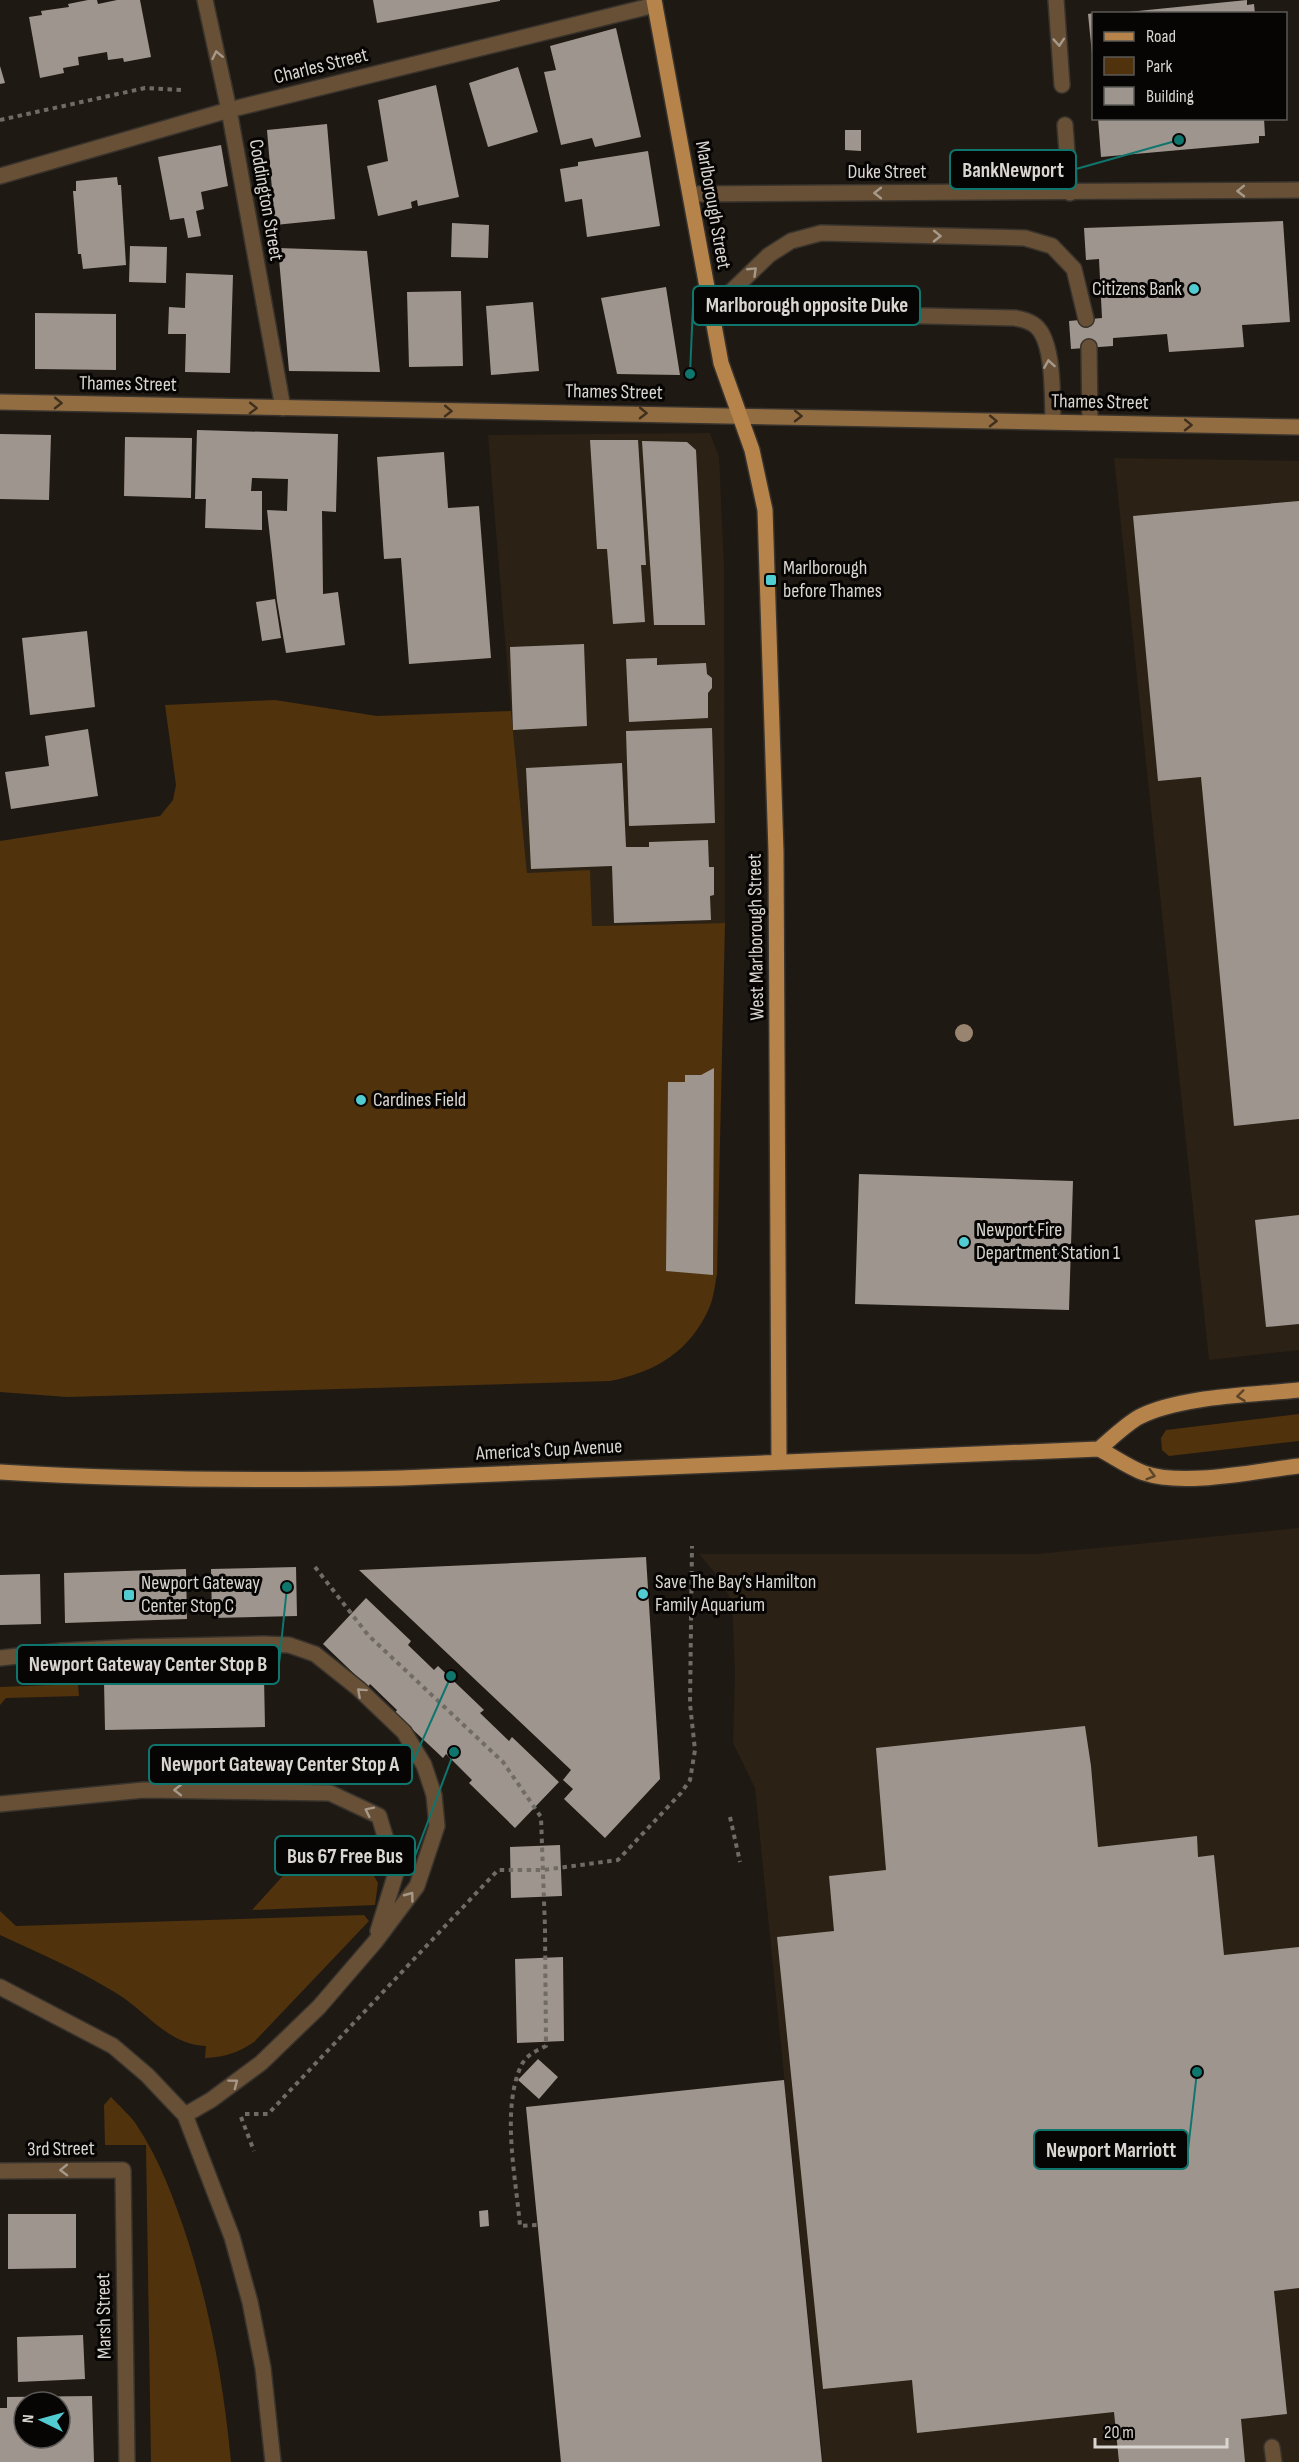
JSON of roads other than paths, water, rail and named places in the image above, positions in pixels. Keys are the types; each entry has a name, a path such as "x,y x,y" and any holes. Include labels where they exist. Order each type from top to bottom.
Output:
{"main road":[{"name":"Marlborough Street","path":"655,2 692,194 721,363 739,415"},
{"name":"Thames Street","path":"0,402 1299,427"},
{"name":"West Marlborough Street","path":"739,415 760,482 765,510 768,554 779,1042 779,1462"},
{"path":"1299,1390 1182,1403 1156,1409 1137,1419 1099,1449 1142,1472 1164,1478 1186,1479 1299,1467"},
{"name":"America's Cup Avenue","path":"0,1472 117,1478 288,1480 401,1478 1099,1449"}],"street":[{"name":"Coddington Street","path":"205,0 229,110 283,408"},
{"path":"1056,0 1062,85"},
{"name":"Charles Street","path":"0,176 229,110 655,2"},
{"path":"1065,125 1070,193"},
{"name":"Duke Street","path":"692,194 1299,190"},
{"path":"711,311 770,255 791,241 822,233 1024,238 1052,246 1074,269 1086,320"},
{"path":"711,311 1015,318 1034,324 1045,337 1051,374 1053,422"},
{"path":"1089,347 1090,423"},
{"path":"0,1658 60,1651 289,1645 315,1654 359,1689 404,1732 424,1765 434,1795 437,1826 417,1886 375,1942 319,2007 261,2063 211,2100 185,2115"},
{"path":"0,1804 144,1790 330,1793 379,1816 396,1873 375,1942"},
{"path":"0,1987 113,2046 147,2075 185,2115 232,2237 250,2302 263,2368 273,2462"},
{"name":"3rd Street","path":"0,2171 123,2170"},
{"name":"Marsh Street","path":"123,2170 127,2462"}],"place":[{"name":"BankNewport","path":"1179,140"},
{"name":"Citizens Bank","path":"1194,289"},
{"name":"Marlborough opposite Duke","path":"690,374"},
{"name":"Marlborough before Thames","path":"771,580"},
{"name":"Cardines Field","path":"361,1100"},
{"name":"Newport Fire Department Station 1","path":"964,1242"},
{"name":"Newport Gateway Center Stop B","path":"287,1587"},
{"name":"Save The Bay’s Hamilton Family Aquarium","path":"643,1594"},
{"name":"Newport Gateway Center Stop C","path":"129,1595"},
{"name":"Newport Gateway Center Stop A","path":"451,1676"},
{"name":"Bus 67 Free Bus","path":"454,1752"},
{"name":"Newport Marriott","path":"1197,2072"}]}
